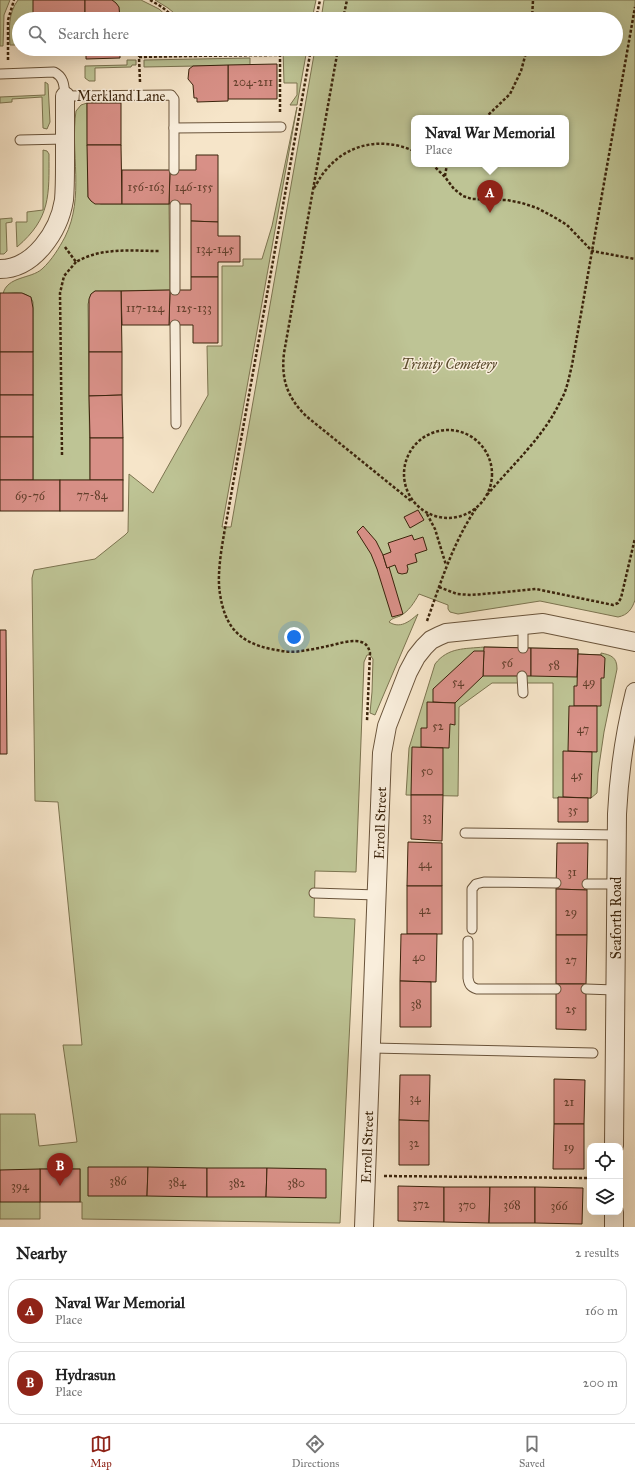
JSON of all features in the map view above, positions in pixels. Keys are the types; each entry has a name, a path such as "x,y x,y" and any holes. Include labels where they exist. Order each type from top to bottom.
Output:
{"street":[{"name":"Merkland Lane","path":"0,269 13,268 29,260 42,247 53,231 61,211 64,201 64,96"},
{"name":"Erroll Street","path":"364,1227 384,737 390,716 408,672 424,647 431,640 446,633 543,623 635,642"},
{"name":"Seaforth Road","path":"614,1143 618,792 626,734 635,692"},
{"path":"614,1215 614,1227"}],"lane":[{"path":"4,74 54,72 62,79 64,96"},
{"name":"Merkland Lane","path":"64,96 168,94 173,97 174,128"},
{"path":"174,170 174,128 281,127"},
{"path":"20,140 65,139"},
{"path":"174,204 175,290"},
{"path":"175,325 176,424"},
{"path":"523,625 523,648"},
{"path":"522,676 522,693"},
{"path":"465,833 617,835"},
{"path":"472,929 472,889 476,884 484,882 556,883"},
{"path":"587,884 616,884"},
{"path":"314,893 377,895"},
{"path":"468,941 468,978 469,983 473,988 556,989"},
{"path":"586,990 616,990"},
{"path":"372,1048 593,1053"}],"path":[{"path":"4,74 8,16 14,0"},
{"path":"150,0 168,12"},
{"path":"317,12 320,0"},
{"path":"344,12 347,0"},
{"path":"532,12 533,0"},
{"path":"434,600 446,566 465,525 487,495 543,430 562,399 572,365 635,7"},
{"path":"140,94 139,57 186,56"},
{"path":"280,56 281,127"},
{"path":"310,56 228,512 222,550 219,592 224,612 232,629 243,640 259,647 282,652 300,652 351,642 363,643 368,647 370,653 367,723"},
{"path":"337,56 284,353 284,380 296,406 306,416 427,513 440,517 452,517 466,515 478,506"},
{"path":"488,115 510,94 521,71 525,56"},
{"path":"313,190 325,170 343,154 356,147 368,144 382,144 395,145 411,150"},
{"path":"435,167 454,189 467,197 472,199 508,200 537,208 554,216 572,230 592,251 635,259"},
{"path":"445,177 447,167"},
{"path":"53,231 76,262"},
{"path":"62,455 60,294 64,276 76,262 88,256 102,252 175,251"},
{"path":"411,501 406,486 404,473 407,457 414,444 428,433 441,430 455,430 469,435 481,444 488,456 491,469 487,495"},
{"path":"427,513 443,550 446,566"},
{"path":"439,587 457,594 471,595 495,594 536,589 613,605 621,598 635,538"},
{"path":"366,1176 587,1178"}],"green space":[{"path":"0,0 10,0 4,15 3,46 0,46"},
{"path":"18,0 48,0 39,12 12,12 12,45 10,45 9,28 12,10"},
{"path":"112,0 141,0 162,12 119,12 118,6"},
{"path":"155,0 316,0 313,12 173,12"},
{"name":"Trinity Cemetery","path":"324,0 635,0 635,600 629,611 618,617 540,601 458,614 450,612 448,605 419,594 406,612 389,622 401,625 408,622 418,614 375,715 370,713 373,659 370,655 367,655 364,662 356,872 315,871 314,917 355,919 340,1223 82,1219 82,1202 80,1202 80,1169 40,1169 40,1219 0,1219 0,1114 35,1114 39,1146 77,1142 63,1045 82,1045 58,802 35,801 32,578 34,570 95,559 128,532 129,474 153,493 208,395 207,346 222,346 222,266 243,266 243,259 262,259 272,226 297,107 222,527 231,527 314,56 623,56 623,12 322,12"},
{"path":"283,56 306,56 297,105 290,105 297,95 297,83 284,83"},
{"path":"250,58 250,65 144,67 144,60"},
{"path":"127,60 136,60 136,65 132,65 131,67 95,68 95,81 89,81 85,78 85,66 127,65"},
{"path":"45,82 48,84 50,122 47,129 43,128 42,97 12,99 12,102 0,103 0,97 45,95"},
{"path":"87,103 88,197 91,201 101,204 169,204 170,290 95,291 91,294 88,304 90,480 33,480 33,302 31,298 24,294 3,294 5,288 9,284 32,275 42,269 58,250 65,237 71,222 76,191 76,111 81,105"},
{"path":"43,150 47,151 49,154 49,182 46,205 36,226 17,247 16,222 27,222 27,212 43,210"},
{"path":"12,218 12,222 6,223 7,251 4,254 0,254 0,219"},
{"path":"484,647 578,649 578,654 601,655 601,653 615,659 617,669 604,732 598,773 597,793 591,798 553,798 553,683 492,683 459,707 458,796 406,795 409,748 435,664 445,654 457,650"}],"building":[{"path":"33,0 85,0 85,12 33,12"},
{"path":"85,0 112,0 119,7 119,12 85,12"},
{"path":"86,56 120,56 120,58 86,59"},
{"path":"277,64 277,99 228,99 228,65"},
{"path":"228,65 228,101 197,102 197,98 194,98 193,85 188,79 189,69 193,66"},
{"path":"87,103 121,103 121,145 87,145"},
{"path":"87,145 121,145 122,204 95,204 88,197"},
{"path":"196,155 218,155 218,222 191,221 191,204 169,204 170,170 196,170"},
{"path":"122,170 170,170 169,204 122,204"},
{"path":"191,221 218,222 218,236 240,236 240,262 218,262 218,277 191,277"},
{"path":"191,277 218,277 218,343 193,343 193,325 169,325 170,290 191,290"},
{"path":"170,290 169,325 122,325 121,291"},
{"path":"95,291 121,291 122,352 89,352 89,299 91,294"},
{"path":"0,293 22,293 31,297 33,308 33,352 0,352"},
{"path":"0,352 33,352 33,395 0,395"},
{"path":"89,352 122,352 122,395 89,396"},
{"path":"0,395 33,395 33,437 0,437"},
{"path":"122,395 123,438 90,438 89,396"},
{"path":"0,437 33,437 33,480 0,480"},
{"path":"90,438 123,438 123,480 90,480"},
{"path":"0,480 60,480 60,511 0,511"},
{"path":"60,480 123,480 123,511 60,511"},
{"path":"418,510 424,520 410,528 404,517"},
{"path":"363,526 376,541 383,555 387,568 389,567 403,614 392,617 371,554 357,532"},
{"path":"412,535 414,540 423,537 427,550 415,554 417,562 407,565 407,573 398,573 395,565 387,568 383,555 391,552 388,543"},
{"path":"0,630 6,630 7,754 0,754"},
{"path":"484,647 531,648 531,676 483,676"},
{"path":"531,648 578,649 577,677 531,676"},
{"path":"474,651 484,651 483,676 455,703 433,702 433,689"},
{"path":"578,654 601,655 605,658 604,678 601,678 601,706 574,706 574,686 577,686"},
{"path":"427,702 455,703 455,725 450,724 449,748 421,747 421,728 427,728"},
{"path":"569,706 597,706 597,752 568,751"},
{"path":"412,747 443,748 443,795 411,795"},
{"path":"563,751 592,752 591,798 563,797"},
{"path":"411,795 443,795 442,841 411,839"},
{"path":"558,797 588,798 588,822 558,822"},
{"path":"408,842 442,843 442,886 407,886"},
{"path":"557,843 588,843 587,890 556,889"},
{"path":"407,886 442,886 442,934 407,934"},
{"path":"556,889 587,890 587,935 556,935"},
{"path":"401,934 437,934 436,982 400,981"},
{"path":"556,935 587,935 586,984 556,984"},
{"path":"400,981 431,982 431,1027 400,1027"},
{"path":"556,984 586,984 586,1030 556,1029"},
{"path":"400,1075 430,1075 429,1121 399,1120"},
{"path":"554,1079 585,1080 584,1124 554,1124"},
{"path":"399,1120 429,1121 429,1165 399,1165"},
{"path":"554,1124 584,1124 584,1169 553,1169"},
{"path":"88,1167 148,1167 147,1196 88,1196"},
{"path":"148,1167 207,1168 207,1197 147,1196"},
{"path":"207,1168 267,1168 266,1197 207,1197"},
{"path":"267,1168 326,1169 326,1198 266,1197"},
{"path":"40,1169 80,1169 80,1202 40,1202"},
{"path":"40,1169 40,1202 0,1202 0,1170"},
{"path":"398,1186 444,1187 444,1222 398,1221"},
{"path":"444,1187 490,1187 489,1223 444,1222"},
{"path":"490,1187 535,1187 535,1223 489,1223"},
{"path":"535,1187 583,1188 582,1224 535,1223"}],"place":[{"name":"Naval War Memorial","path":"490,213"},
{"name":"Hydrasun","path":"60,1186"}]}
